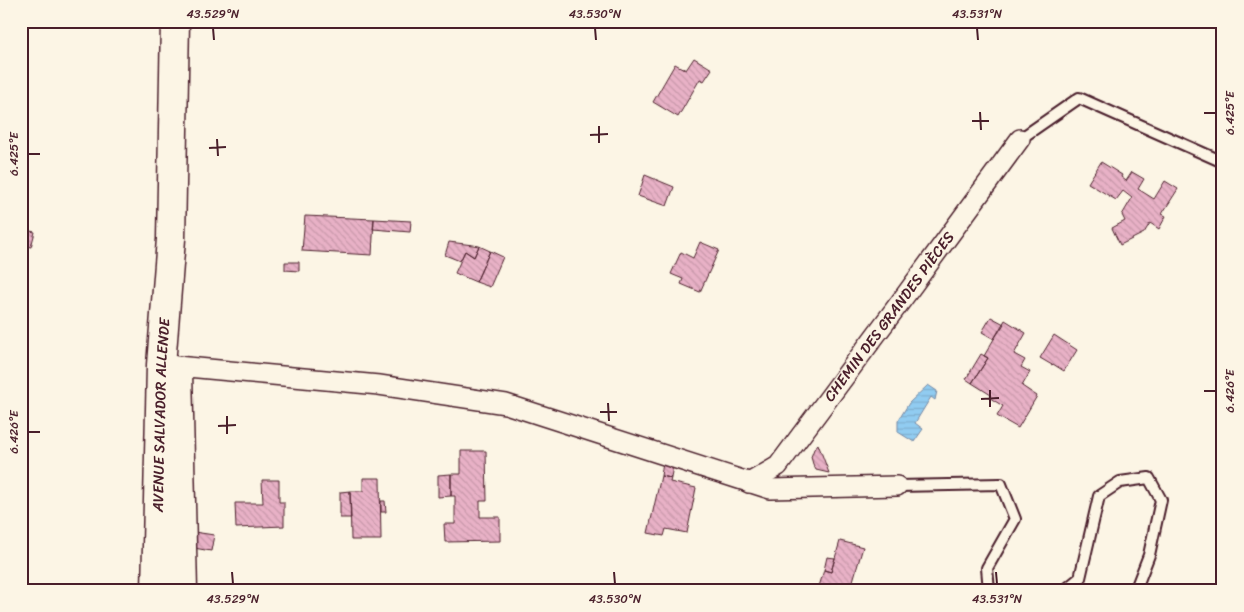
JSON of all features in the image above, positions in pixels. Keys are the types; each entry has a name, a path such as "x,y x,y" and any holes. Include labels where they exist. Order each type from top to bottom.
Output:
{"main road":[{"name":"AVENUE SALVADOR ALLENDE","path":"175,21 170,239 170,366 183,591"},
{"name":"AVENUE SALVADOR ALLENDE","path":"156,591 170,366"}],"street":[{"name":"CHEMIN DES GRANDES PIÈCES","path":"749,483 778,466 1020,139"},
{"path":"170,366 379,385 506,404 770,489 897,486"}],"lane":[{"path":"1020,139 1078,98 1223,162"},
{"path":"1064,591 1080,578 1099,496 1120,482 1149,478 1161,500 1149,555 1135,591"},
{"path":"897,486 1001,484 1015,519 987,568 990,590 994,591"}],"water":[{"path":"928,385 937,391 935,400 931,397 915,423 923,429 914,442 898,432 898,421 909,403"}],"building":[{"path":"694,58 712,69 704,81 700,79 678,117 653,102 675,64 686,70"},
{"path":"1101,162 1122,175 1121,177 1126,181 1132,172 1144,179 1138,189 1154,199 1165,181 1178,189 1162,214 1166,216 1159,229 1150,223 1144,233 1120,245 1112,228 1125,221 1122,215 1132,198 1123,191 1116,200 1088,183"},
{"path":"645,175 674,187 667,206 638,196"},
{"path":"305,216 374,219 372,255 302,251"},
{"path":"374,219 411,221 410,232 373,229"},
{"path":"21,229 35,232 31,247 21,245"},
{"path":"449,242 479,246 474,257 465,251 460,261 445,255"},
{"path":"700,242 719,250 700,292 681,284 683,279 671,274 681,252 693,258"},
{"path":"479,246 490,251 476,282 455,273 465,251 474,257"},
{"path":"490,251 503,257 490,287 476,282"},
{"path":"285,262 299,262 299,271 285,270"},
{"path":"991,317 1004,324 994,339 982,332"},
{"path":"1005,320 1026,333 1014,354 1025,360 1021,367 1030,372 1022,386 1037,396 1018,428 997,416 1003,406 990,398 991,395 972,383 988,358 984,356"},
{"path":"1054,335 1077,350 1064,371 1040,358"},
{"path":"981,354 988,358 972,383 966,379"},
{"path":"818,444 829,473 816,470 813,464 811,457"},
{"path":"461,451 486,451 487,501 480,501 480,517 500,517 500,541 445,542 444,524 455,524 455,496 451,496 451,474 461,474"},
{"path":"663,462 673,465 671,478 661,476"},
{"path":"451,474 451,496 438,497 438,475"},
{"path":"661,476 671,478 670,482 696,488 687,533 666,529 664,536 648,533"},
{"path":"363,478 380,478 381,540 351,540 350,491 363,491"},
{"path":"262,480 279,480 279,502 284,502 284,526 236,528 235,503 263,503"},
{"path":"350,491 351,518 340,518 340,492"},
{"path":"381,501 385,501 386,512 381,512"},
{"path":"194,532 214,535 211,551 194,548"},
{"path":"840,541 863,547 850,591 818,590 824,570 831,572"},
{"path":"827,557 835,558 831,572 824,570"}]}
